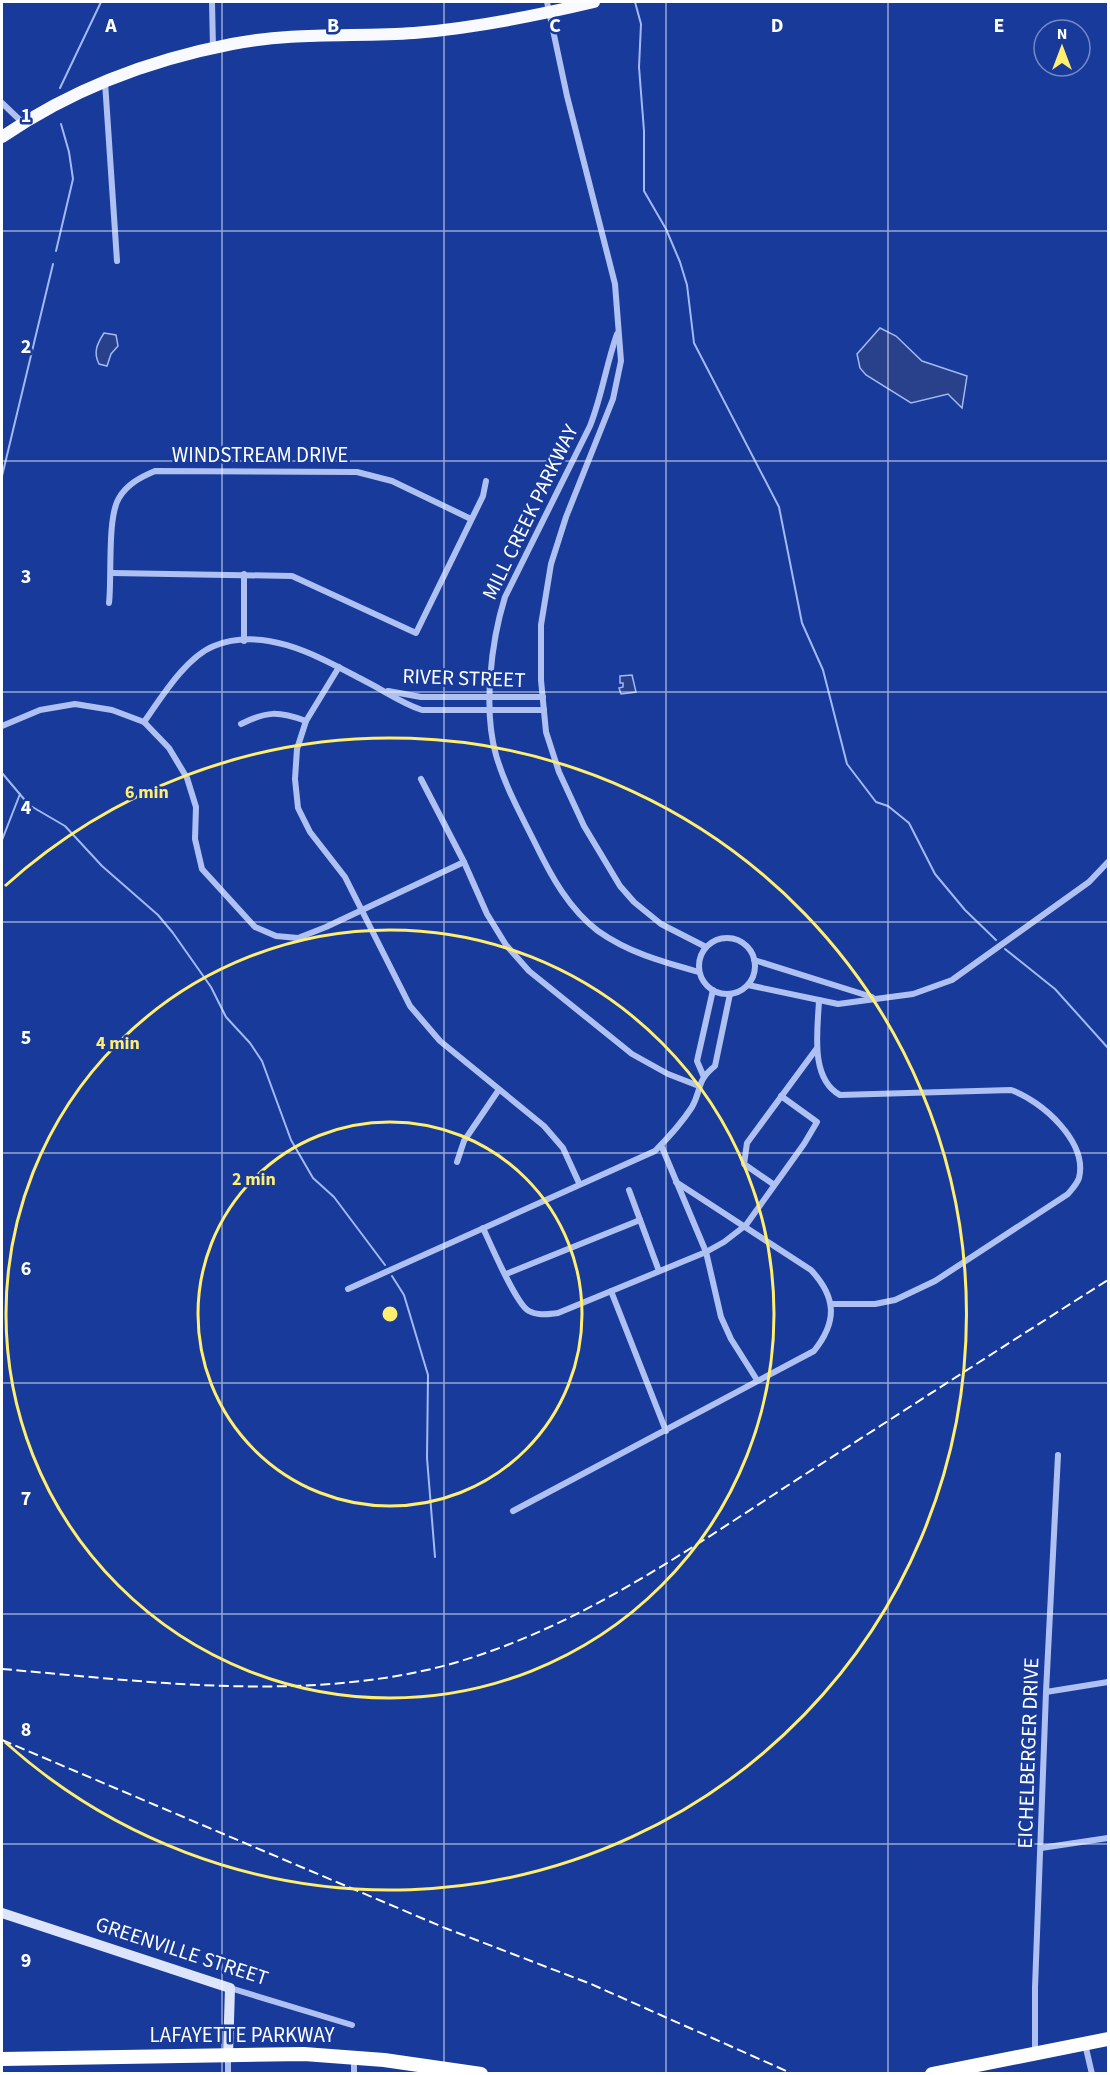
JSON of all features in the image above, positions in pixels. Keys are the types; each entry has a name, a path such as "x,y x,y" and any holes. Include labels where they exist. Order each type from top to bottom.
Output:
{"highway":[{"path":"932,2073 1108,2039"},
{"name":"LAFAYETTE PARKWAY","path":"2,2059 228,2054 354,2057 481,2073"}],"main road":[{"path":"2,137 23,123 105,80 160,61 213,48 273,39 443,30 548,7 594,2"}],"street":[{"path":"212,2 213,48"},
{"name":"MILL CREEK PARKWAY","path":"548,7 567,96 615,284 621,361 613,399 566,517 551,564 541,625 546,732 559,772 584,826 615,879 634,902 661,924 706,947"},
{"path":"105,80 117,261"},
{"path":"2,103 23,123"},
{"name":"MILL CREEK PARKWAY","path":"618,331 608,358 600,400 590,426 505,597 492,653 492,711 496,754 508,787 547,869 575,911 627,949 699,972"},
{"name":"WINDSTREAM DRIVE","path":"109,603 112,573 112,517 118,498 135,480 155,471 357,472 392,482 471,519"},
{"path":"112,573 292,576 416,633 483,496 486,481"},
{"path":"244,574 244,641"},
{"name":"RIVER STREET","path":"144,722 167,689 190,663 214,646 254,639 292,646 339,667 405,704 422,710 544,710"},
{"path":"339,667 306,721 297,749 295,779 298,808 310,832 345,877 410,1006 440,1041 498,1091 544,1126 563,1148 579,1183"},
{"name":"RIVER STREET","path":"384,691 421,697 492,699 543,697"},
{"path":"2,726 40,710 75,704 112,710 144,722 169,747 187,778 196,807 195,839 202,869 255,927 276,936 298,938 464,862"},
{"path":"241,724 263,713 285,713 306,721"},
{"path":"421,779 464,862 487,914 506,945 529,971 632,1054 699,1086"},
{"path":"748,984 838,1004 913,994 952,980 1089,882 1108,862"},
{"path":"721,938 731,938 748,947 754,960 754,974 748,984 730,994 713,990 702,980 699,972 698,963 706,947 721,938"},
{"path":"754,960 873,998"},
{"path":"703,1075 697,1062 713,990"},
{"path":"348,1289 579,1183 655,1151 682,1122 693,1104 703,1075 715,1066 730,994"},
{"path":"819,1000 817,1048 822,1071 831,1090 840,1095 1011,1090 1028,1096 1050,1113 1077,1152 1080,1166 1078,1181 1068,1194 935,1281 895,1300 875,1304 831,1304"},
{"path":"773,1184 744,1164 747,1143 817,1048"},
{"path":"457,1162 464,1141 498,1091"},
{"path":"483,1228 527,1311 539,1314 558,1313 706,1252 746,1225 817,1122 781,1096"},
{"path":"661,1145 706,1252 721,1317 731,1339 757,1380"},
{"path":"513,1511 814,1351 825,1337 830,1324 831,1304 822,1283 811,1270 746,1225 676,1182"},
{"path":"629,1190 659,1271"},
{"path":"506,1274 640,1220"},
{"path":"611,1291 666,1431"},
{"name":"EICHELBERGER DRIVE","path":"1035,2054 1035,1967 1058,1455"},
{"path":"1046,1692 1108,1682"},
{"path":"1041,1848 1108,1838"},
{"name":"GREENVILLE STREET","path":"2,1913 230,1988 352,2025"},
{"path":"228,2073 230,1988"},
{"path":"1084,2044 1092,2073"},
{"path":"354,2057 354,2073"}],"water":[{"path":"880,328 896,336 922,361 967,376 962,408 948,394 911,403 866,375 860,368 857,354"},
{"path":"104,333 116,335 118,346 111,354 107,366 99,364 96,356 98,344"},
{"path":"632,675 636,692 621,694 619,688 623,687 623,683 620,683 620,676"}],"waterway":[{"path":"60,88 101,2"},
{"path":"635,2 641,24 639,67 644,131 644,191 666,229 680,262 687,285 694,343 779,507 802,623 823,670 847,764 876,802 888,806 909,823 935,874 965,910 996,940"},
{"path":"56,251 73,179 69,152 61,124"},
{"path":"2,476 53,264"},
{"path":"2,773 29,805 65,826 102,866 158,915 173,933 211,987 226,1017 250,1043 262,1061 291,1140 313,1178 334,1197 385,1265"},
{"path":"2,840 20,794"},
{"path":"1005,949 1055,989 1108,1048"},
{"path":"392,1276 404,1295 428,1375 427,1458 435,1557"}],"railway":[{"path":"2,1669 215,1686 322,1685 427,1670 476,1656 571,1617 661,1567 1108,1280"},
{"path":"2,1740 445,1928 591,1984 793,2074"}]}
